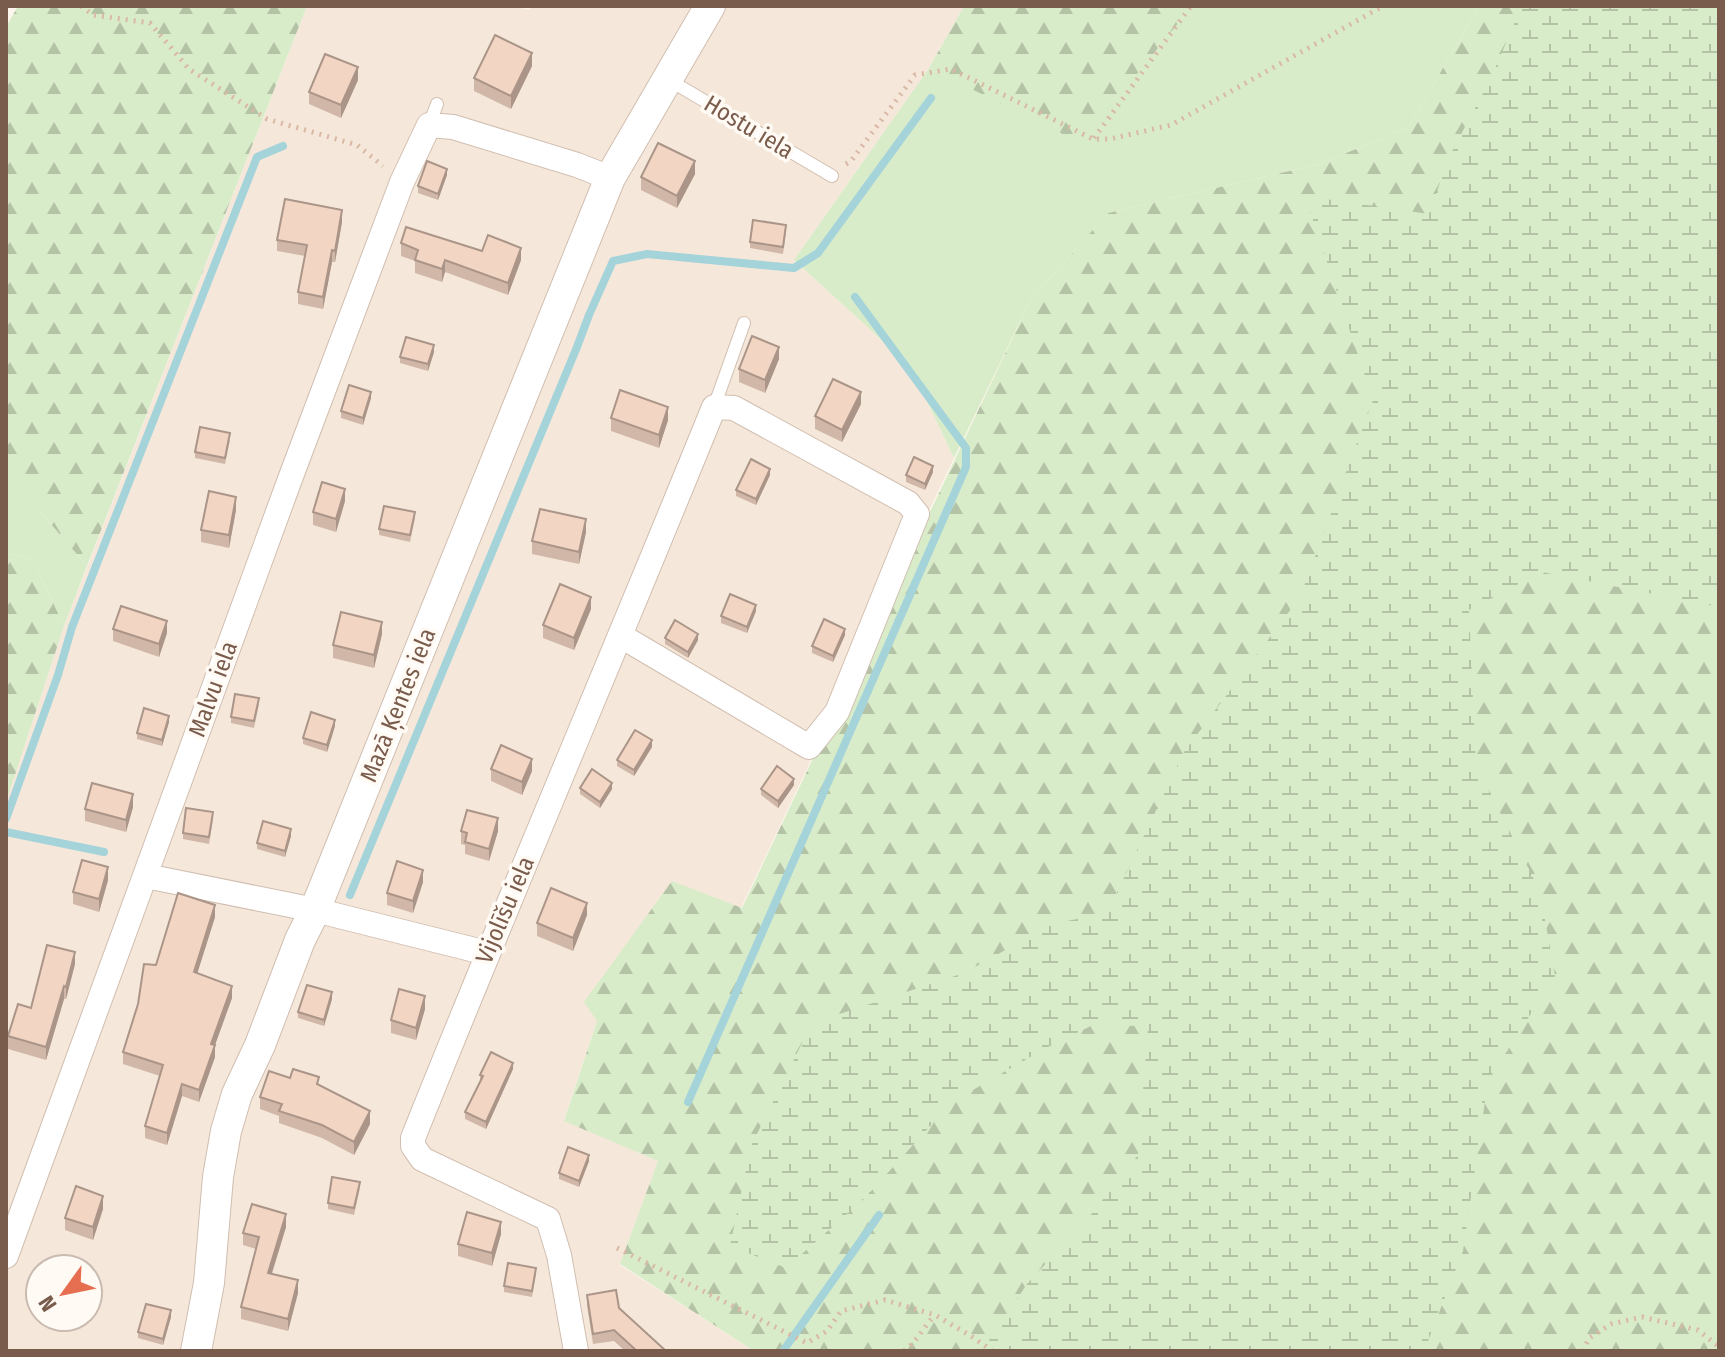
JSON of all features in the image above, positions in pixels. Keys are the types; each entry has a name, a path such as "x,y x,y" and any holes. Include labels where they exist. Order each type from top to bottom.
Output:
{"street":[{"name":"Mazā Ķentes iela","path":"196,1351 209,1283 217,1189 226,1131 237,1094 315,910 610,178 710,6"},
{"name":"Malvu iela","path":"6,1256 290,479 402,182 433,115 453,127 610,178"},
{"path":"621,636 809,747 837,712 917,514 908,503 734,408 714,407"},
{"name":"Vijolīšu iela","path":"576,1351 559,1255 548,1219 422,1159 413,1146 413,1138 714,407"},
{"path":"146,876 315,910 487,953"}],"lane":[{"name":"Hostu iela","path":"667,78 832,176"},
{"name":"Vijolīšu iela","path":"714,407 744,323"}],"path":[{"path":"81,6 93,15 150,23 189,69 267,119 357,145 402,182"},
{"path":"1093,139 1191,6"},
{"path":"832,176 851,161 915,75 951,69 1093,139 1110,139 1171,125 1383,6"},
{"path":"617,1248 805,1342"},
{"path":"805,1342 827,1331 841,1311 885,1300 935,1315 992,1351"},
{"path":"904,1351 935,1315"},
{"path":"1583,1351 1589,1338 1611,1324 1642,1317 1698,1330 1716,1340 1719,1347"},
{"path":"805,1342 807,1351"}],"shaded area":[{"path":"307,6 511,6 529,10 532,6 964,6 929,68 794,260 910,366 954,458 741,908 597,1021 564,1120 658,1161 620,1265 754,1351 6,1351 6,802 64,626"}],"green space":[{"path":"18,6 307,6 87,566 6,472 6,27"},
{"path":"964,6 1192,6 1081,143 929,68"},
{"path":"1192,6 1479,6 1408,128 1319,164 1108,213 1031,299 954,458 910,366 794,260 929,68 1081,142"},
{"path":"1479,6 1719,6 1719,1349 754,1351 620,1264 658,1161 564,1121 597,1021 584,1002 672,881 742,908 1031,299 1108,213 1319,164 1408,128"},
{"path":"1530,6 1719,6 1719,607 1542,572 1469,610 1476,765 1540,891 1555,976 1488,1081 1463,1251 1428,1341 1428,1351 982,1351 1027,1284 1089,1217 1138,1155 1148,1027 1097,1023 1046,1048 952,1102 863,1200 786,1268 730,1246 751,1146 812,1023 964,973 1052,924 1107,913 1184,752 1300,597 1373,400 1305,196 1429,214 1449,157 1491,78 1520,10"},
{"path":"6,472 87,566 64,626 33,560 6,553"},
{"path":"6,553 33,560 64,626 6,802"}],"building":[{"path":"495,35 532,53 511,96 474,78"},
{"path":"325,54 358,67 341,105 309,92"},
{"path":"658,143 695,161 677,196 641,177"},
{"path":"427,161 447,169 438,194 418,186"},
{"path":"285,199 342,210 323,297 298,292 307,245 277,240"},
{"path":"753,220 786,225 783,247 750,242"},
{"path":"406,227 482,251 488,235 521,248 508,283 445,260 442,269 415,260 418,250 401,243"},
{"path":"752,336 779,347 765,380 739,369"},
{"path":"406,337 434,345 428,364 400,357"},
{"path":"833,379 861,392 842,430 815,416"},
{"path":"349,385 371,392 363,418 341,411"},
{"path":"620,390 668,407 659,435 611,418"},
{"path":"200,427 230,433 225,458 195,452"},
{"path":"914,457 933,466 925,484 906,475"},
{"path":"751,459 770,469 756,499 736,490"},
{"path":"322,482 345,489 336,519 313,512"},
{"path":"209,491 236,497 229,535 201,530"},
{"path":"384,506 415,512 410,535 379,529"},
{"path":"540,509 586,519 579,552 532,541"},
{"path":"560,584 591,597 574,638 543,625"},
{"path":"730,594 756,605 747,627 721,616"},
{"path":"121,606 167,621 159,644 113,629"},
{"path":"341,612 382,622 374,655 333,645"},
{"path":"824,619 845,629 833,656 812,646"},
{"path":"675,620 698,634 688,652 665,638"},
{"path":"235,694 259,698 254,721 231,717"},
{"path":"144,708 169,716 162,740 137,733"},
{"path":"311,712 335,720 327,745 303,738"},
{"path":"635,730 652,740 634,770 617,760"},
{"path":"501,745 532,759 522,782 491,769"},
{"path":"777,766 794,779 778,801 761,789"},
{"path":"592,769 612,783 600,802 580,788"},
{"path":"92,783 133,794 126,820 85,809"},
{"path":"186,808 213,812 209,837 183,833"},
{"path":"467,810 498,818 489,849 465,842 467,833 461,831"},
{"path":"263,821 291,829 285,851 257,843"},
{"path":"82,860 108,867 99,899 73,892"},
{"path":"397,861 423,870 413,901 387,893"},
{"path":"551,888 587,903 573,938 537,923"},
{"path":"178,893 215,905 194,972 232,986 211,1044 215,1045 199,1090 182,1084 167,1133 145,1126 163,1065 123,1052 138,1004 144,964 156,965"},
{"path":"47,945 75,952 46,1047 8,1036 18,1004 31,1008"},
{"path":"307,985 332,992 324,1020 298,1012"},
{"path":"399,989 425,996 416,1028 391,1020"},
{"path":"491,1052 513,1063 486,1122 465,1112"},
{"path":"293,1069 319,1077 317,1084 370,1111 354,1142 322,1125 279,1111 282,1104 260,1097 269,1071 290,1078"},
{"path":"568,1147 589,1155 579,1181 559,1173"},
{"path":"332,1177 360,1182 354,1208 328,1203"},
{"path":"76,1186 103,1196 93,1227 65,1218"},
{"path":"252,1204 286,1214 268,1273 298,1280 288,1319 241,1307 259,1237 243,1233"},
{"path":"467,1212 501,1222 492,1253 458,1244"},
{"path":"508,1263 536,1268 532,1291 504,1286"},
{"path":"616,1290 619,1308 666,1351 637,1351 614,1330 593,1334 587,1295"},
{"path":"146,1304 171,1310 163,1339 138,1332"}],"waterway":[{"path":"350,895 613,261 647,254 794,268 818,253 931,98"},
{"path":"6,819 72,627 257,157 283,146"},
{"path":"688,1102 966,467 966,448 855,297"},
{"path":"6,832 104,852"},
{"path":"783,1351 879,1215"}]}
